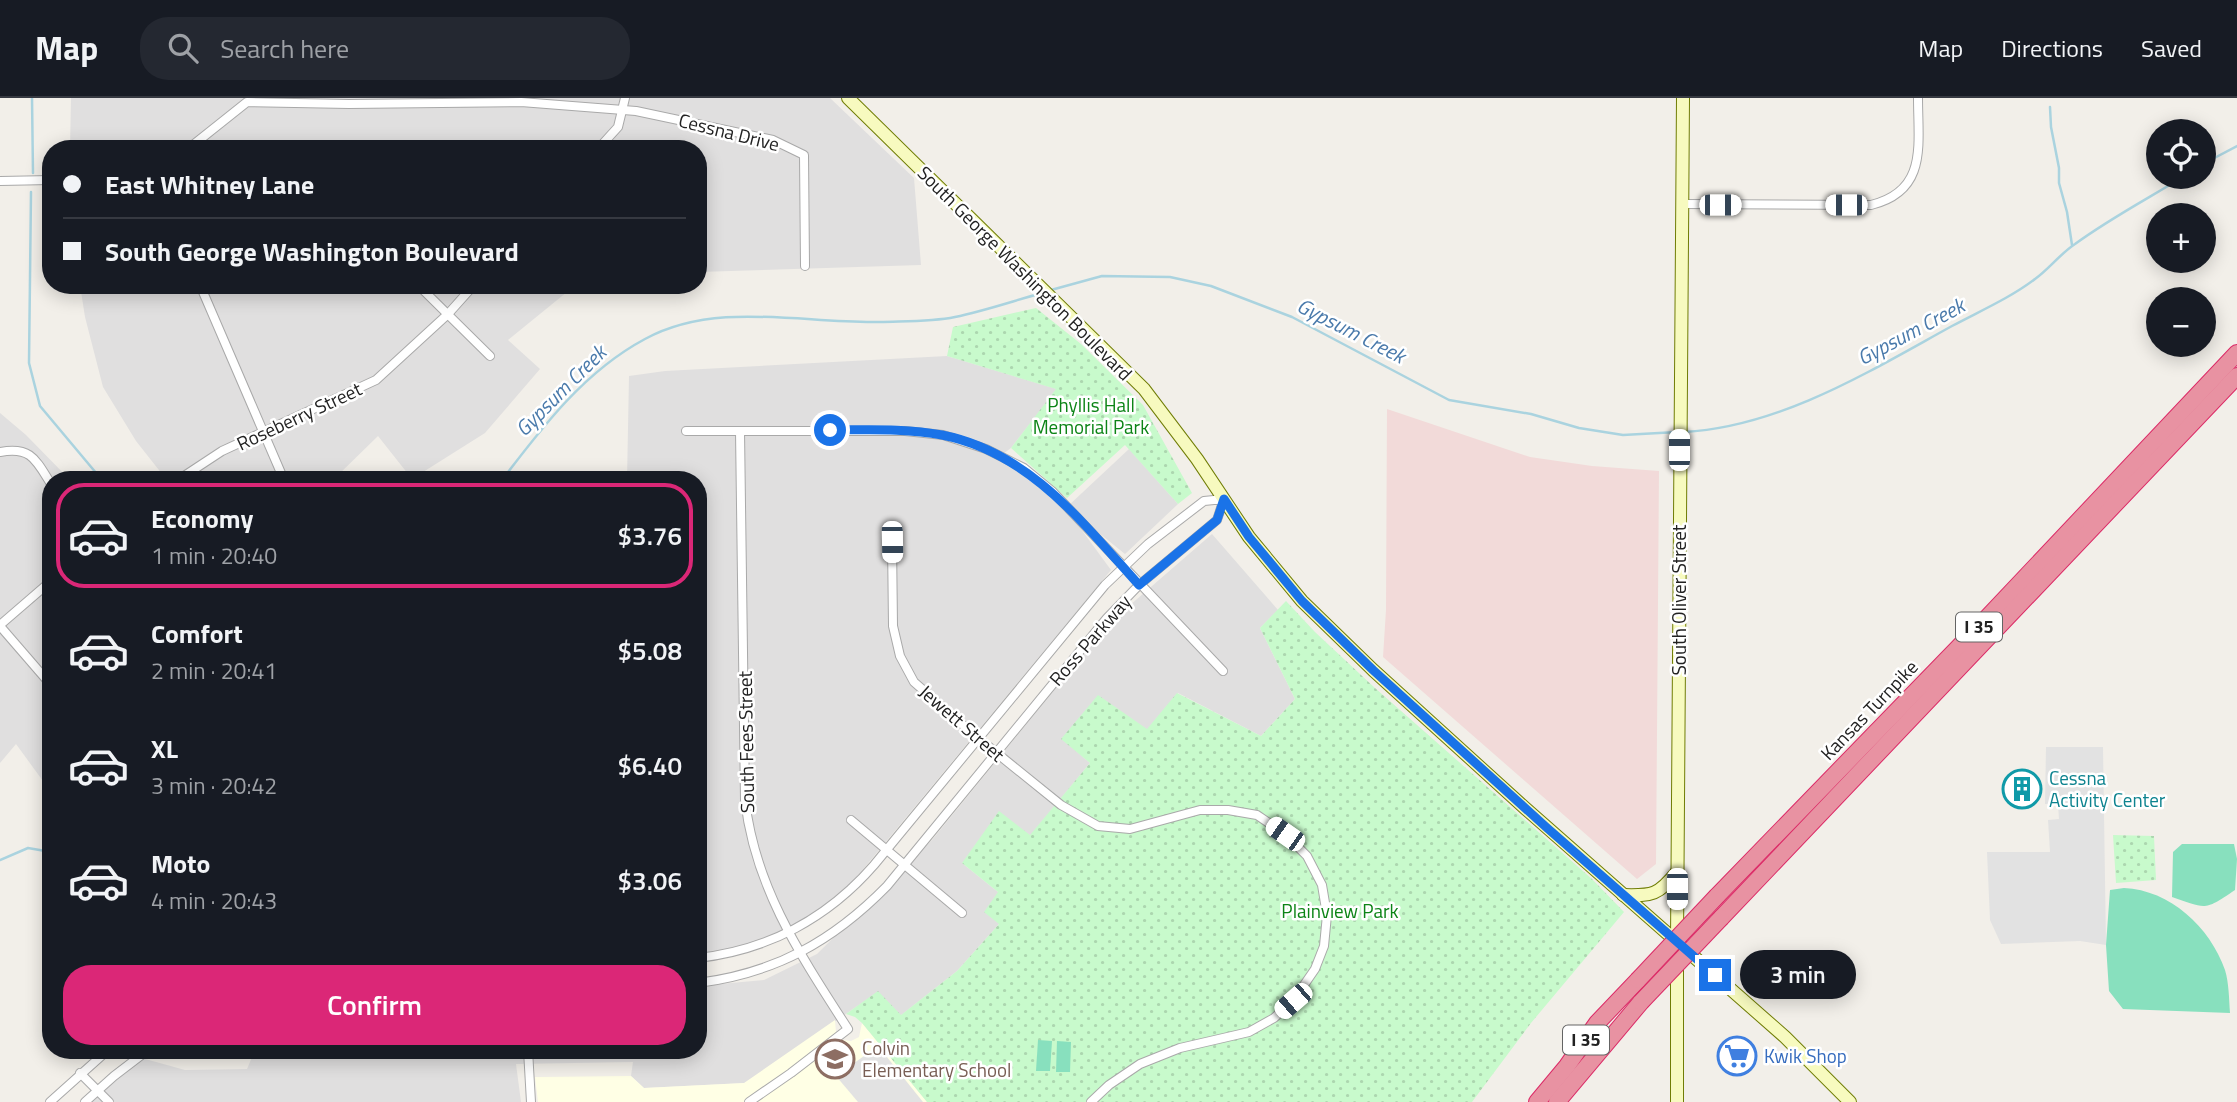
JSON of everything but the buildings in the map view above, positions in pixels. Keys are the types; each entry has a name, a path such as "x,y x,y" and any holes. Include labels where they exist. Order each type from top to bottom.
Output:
{"highway":[{"name":"Kansas Turnpike","path":"1537,1102 1567,1066 1597,1023 1983,622 2237,353"},
{"name":"Kansas Turnpike","path":"1557,1102 1641,1002 2237,376"}],"street":[{"path":"606,140 618,127 625,98"},
{"name":"South George Washington Boulevard","path":"848,98 1144,389 1197,459 1249,537 1302,601 1392,688 1785,1037 1850,1102"},
{"name":"South Oliver Street","path":"1677,1102 1679,403 1683,98"},
{"path":"1682,204 1871,205 1888,201 1906,187 1915,174 1918,162 1918,98"},
{"path":"199,140 247,100"},
{"name":"Cessna Drive","path":"247,100 349,104 521,102 624,110 773,140 804,155 805,266"},
{"path":"0,181 42,180"},
{"path":"204,294 280,471"},
{"path":"427,294 490,356"},
{"name":"Roseberry Street","path":"192,471 222,451 376,380 466,294"},
{"path":"686,431 905,431 943,435 986,449 1024,468 1052,491 1223,671"},
{"name":"South Fees Street","path":"740,431 745,800 749,834 764,880 800,953 848,1029 792,1073 749,1102"},
{"path":"0,452 20,449 35,458 43,471"},
{"name":"Ross Parkway","path":"707,957 733,953 790,932 836,902 859,882 1091,601 1123,567 1204,501 1224,499 1217,520 1139,585 1107,618 904,865 866,907 844,927 800,953 759,970 707,981"},
{"name":"Jewett Street","path":"892,542 893,626 900,656 915,682 1057,802 1098,826 1130,830 1200,810 1228,810 1257,815 1285,834 1307,856 1322,885 1327,915 1324,946 1315,970 1293,1001 1274,1018 1249,1032 1180,1048 1140,1065 1109,1085 1091,1102"},
{"path":"42,589 0,625 42,674"},
{"path":"851,820 962,913"},
{"path":"1623,895 1646,896 1658,892 1677,872"},
{"path":"50,1102 97,1059"},
{"path":"85,1102 137,1059"},
{"path":"529,1059 531,1102"},
{"path":"80,1073 110,1102"}],"shaded area":[{"path":"71,98 830,98 914,178 921,265 707,272 707,140 70,140"},
{"path":"81,294 565,294 508,340 540,369 485,433 425,471 406,471 378,436 342,471 202,471 197,467 191,471 160,471 136,441 103,387"},
{"path":"947,356 1057,389 1011,448 1000,456 1038,480 1059,499 1111,570 836,902 774,939 707,956 707,471 627,471 629,376 665,371"},
{"path":"1387,409 1530,457 1592,466 1659,471 1656,864 1637,879 1383,657 1386,610"},
{"path":"0,413 61,471 42,471 42,780 16,744 0,763"},
{"path":"1129,449 1178,504 1125,554 1067,507"},
{"path":"1212,534 1278,610 1260,628 1295,699 1261,736 1178,693 1148,729 1061,738 1090,763 1030,836 962,863 998,892 999,924 957,971 900,1016 878,992 745,1083 644,1088 631,1076 633,1062 516,1064 521,1102 89,1102 136,1059 185,1070 247,1069 251,1059 707,1059 707,985 764,980 817,954 932,840 1107,625"},
{"path":"2046,747 2103,747 2106,945 2080,941 2001,944 1990,920 1987,852 2050,852 2048,820 2059,819 2058,804 2045,804"},
{"name":"Colvin Elementary School","path":"835,1020 836,1033 843,1040 851,1041 859,1037 862,1023 927,1102 538,1102 535,1077 631,1076 644,1088 744,1083"},
{"path":"878,1046 923,1102 858,1102 836,1076"}],"green space":[{"name":"Phyllis Hall Memorial Park","path":"1036,308 1081,344 1143,405 1192,493 1178,504 1125,445 1067,498 1011,448 1056,389 947,356 953,327"},
{"name":"Plainview Park","path":"1286,601 1375,688 1592,879 1624,912 1531,1023 1472,1102 927,1102 862,1023 846,1014 878,991 901,1015 957,971 999,924 984,912 998,892 962,863 999,811 1030,835 1090,763 1061,739 1098,695 1147,729 1177,693 1261,736 1295,699 1260,628"},
{"path":"2113,835 2154,836 2156,880 2116,883"},
{"path":"2182,844 2234,844 2237,859 2235,890 2217,902 2205,906 2172,897 2173,852"},
{"path":"2110,890 2141,890 2172,903 2199,926 2218,954 2225,970 2230,1013 2123,1009 2109,991 2106,945"},
{"path":"1038,1040 1052,1041 1050,1071 1036,1071"},
{"path":"1057,1041 1071,1042 1070,1072 1056,1072"}],"waterway":[{"path":"32,98 33,173"},
{"path":"2050,107 2059,183 2072,245"},
{"name":"Gypsum Creek","path":"2216,157 2237,146"},
{"name":"Gypsum Creek","path":"1684,432 1755,420 1823,394 1856,378 2015,292 2088,235 2163,189"},
{"path":"31,192 29,363 40,406 94,471"},
{"name":"Gypsum Creek","path":"1051,290 1102,276 1170,277 1211,286 1292,317 1449,400 1531,414 1579,428 1623,435 1677,432"},
{"name":"Gypsum Creek","path":"509,471 549,420 584,383 623,352 673,327 701,320 731,317 851,322 937,320 977,312 1042,293"},
{"name":"Gypsum Creek","path":"0,860 28,848 42,850"}],"place":[{"name":"Cessna Activity Center","path":"2022,789"},
{"name":"Kwik Shop","path":"1737,1056"},
{"name":"Colvin Elementary School","path":"835,1059"}],"route":[{"path":"830,430 905,431 943,435 986,449 1024,468 1081,520 1139,585 1217,520 1224,499 1249,537 1302,601 1373,670 1658,927 1715,975"}]}
